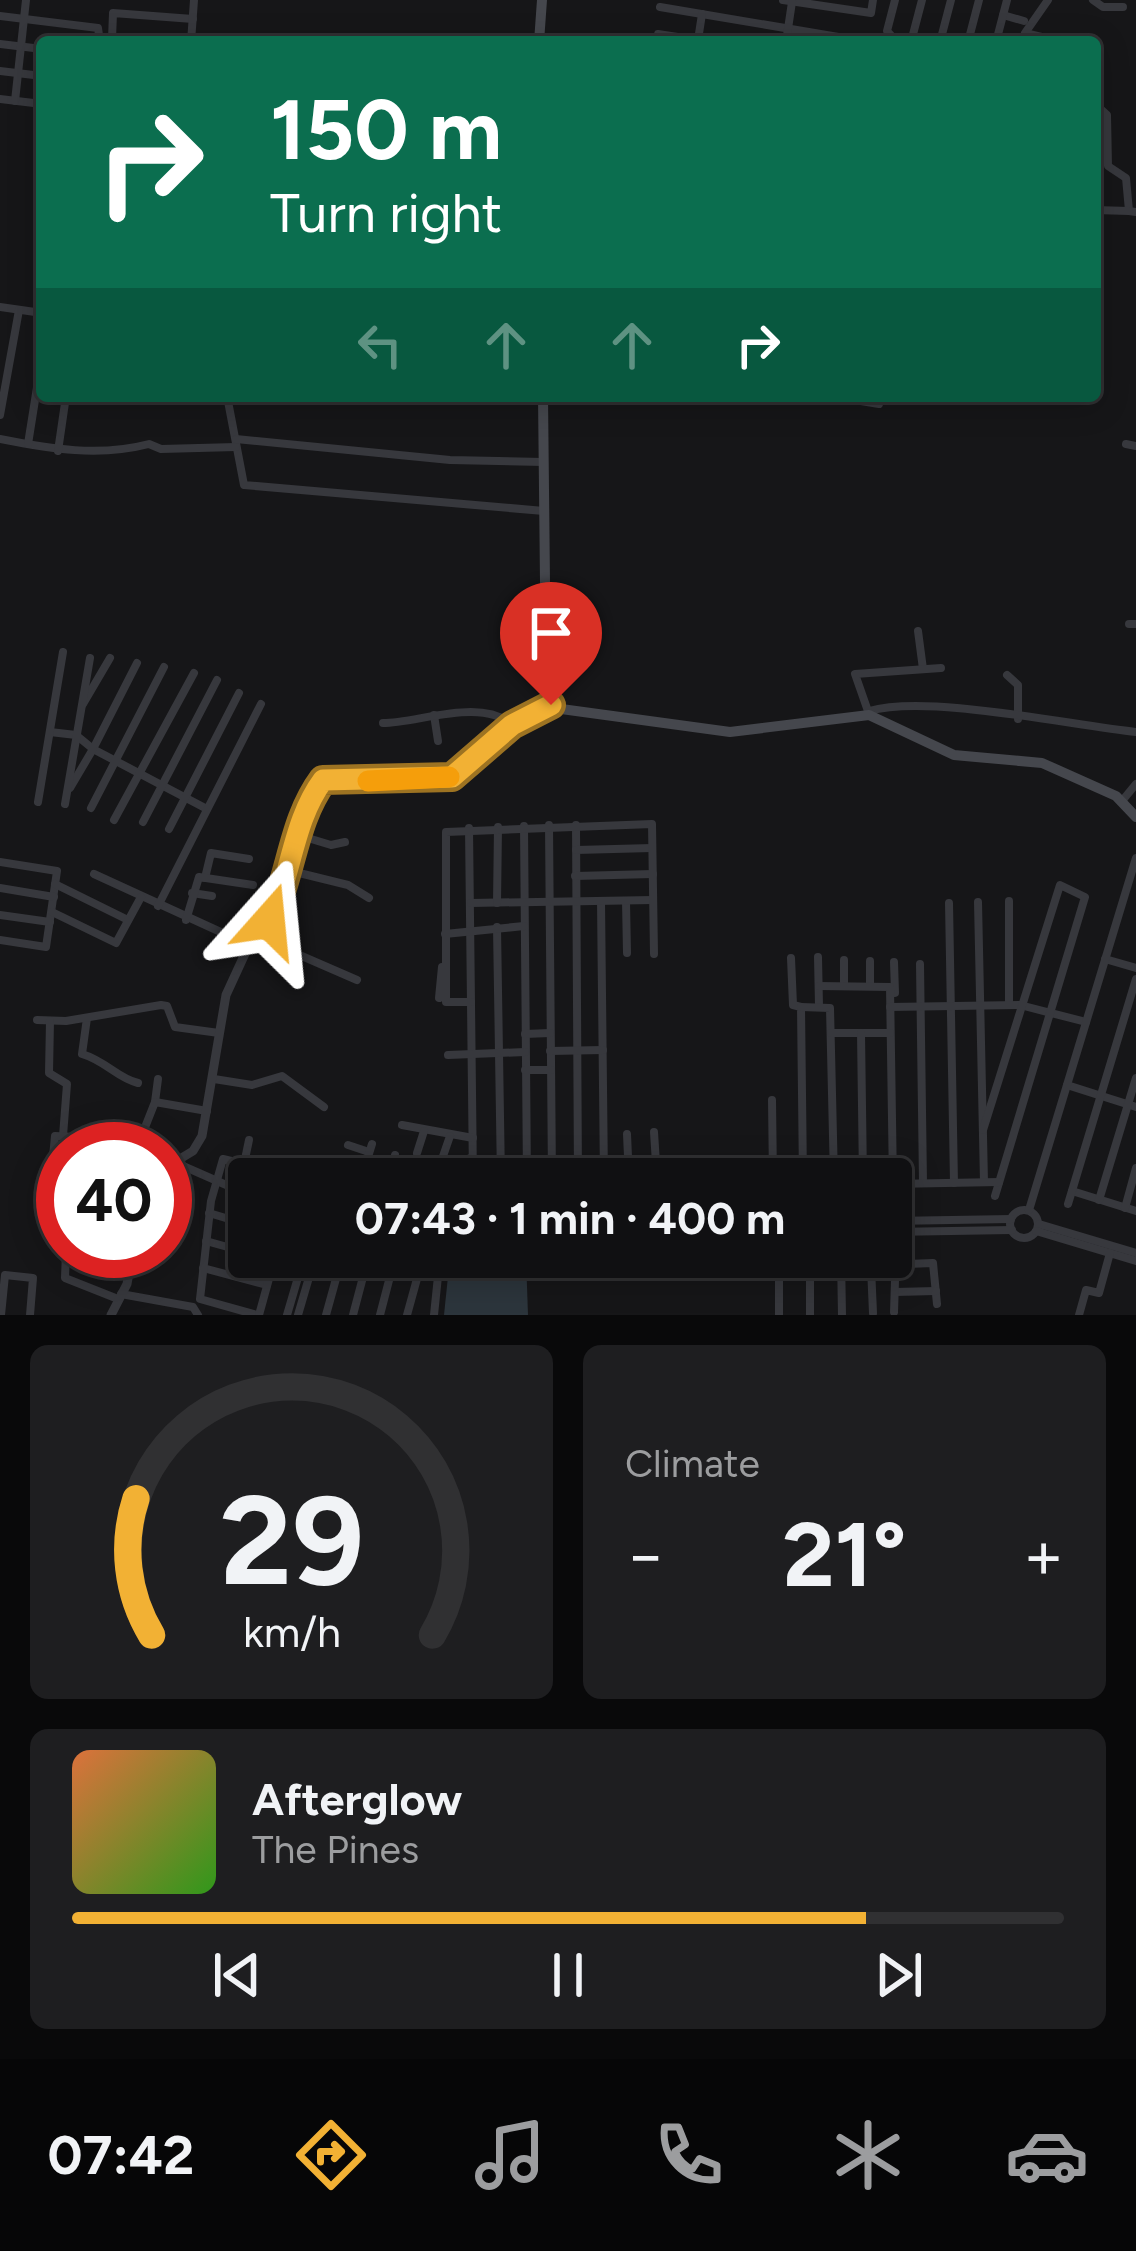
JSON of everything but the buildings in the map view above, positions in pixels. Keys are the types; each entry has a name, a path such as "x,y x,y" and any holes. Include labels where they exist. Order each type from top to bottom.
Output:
{"main road":[{"path":"539,36 542,0"},
{"path":"543,402 545,621 551,705 730,732 866,714 949,754 1042,764 1123,804 1136,817"}],"street":[{"path":"16,100 26,0"},
{"path":"194,0 195,36"},
{"path":"783,0 871,13 873,0"},
{"path":"891,36 887,31 895,0"},
{"path":"913,36 922,0"},
{"path":"942,36 951,0"},
{"path":"970,36 979,0"},
{"path":"998,36 1007,0"},
{"path":"1037,36 1025,33 1048,0"},
{"path":"1093,0 1103,7 1123,7"},
{"path":"787,36 792,1"},
{"path":"663,5 834,36"},
{"path":"112,36 113,13 193,19"},
{"path":"699,36 702,14"},
{"path":"1003,15 1024,21"},
{"path":"0,16 98,28 99,36"},
{"path":"0,44 36,48"},
{"path":"0,71 36,75"},
{"path":"0,99 36,103"},
{"path":"1101,110 1107,115 1108,166 1126,178 1132,212 1101,210"},
{"path":"0,307 36,312"},
{"path":"0,415 19,310"},
{"path":"28,444 36,394"},
{"path":"58,451 65,402"},
{"path":"228,402 239,480 248,486 544,511"},
{"path":"0,439 58,451 236,443 450,460 543,462"},
{"path":"918,632 923,669"},
{"path":"38,802 63,652"},
{"path":"65,804 90,658"},
{"path":"82,704 89,700 110,658"},
{"path":"68,789 137,663"},
{"path":"91,808 164,667"},
{"path":"941,668 855,674 866,714 901,706 1136,732"},
{"path":"114,820 194,673"},
{"path":"1007,675 1018,685 1018,719"},
{"path":"143,822 217,680"},
{"path":"169,829 239,693"},
{"path":"163,909 261,704"},
{"path":"192,1149 198,1145 208,1111 226,995 280,900 298,835 323,780 452,777 512,725 551,705"},
{"path":"382,723 434,715 497,716 512,725"},
{"path":"434,715 438,741"},
{"path":"50,731 76,735 93,749 207,809"},
{"path":"1123,804 1136,784"},
{"path":"471,1002 446,1002 446,832 652,824 654,953"},
{"path":"549,825 552,1158"},
{"path":"524,826 527,1158"},
{"path":"576,826 578,1158"},
{"path":"497,903 498,827"},
{"path":"469,828 473,1158"},
{"path":"298,835 331,845 345,842"},
{"path":"575,850 652,848"},
{"path":"205,878 211,853 249,859"},
{"path":"912,1231 1011,1225 1029,1210 1136,858"},
{"path":"0,940 46,947 56,884 57,871 2,863 0,886 54,896"},
{"path":"287,870 348,885 369,898"},
{"path":"94,874 186,920 357,980"},
{"path":"575,876 653,874"},
{"path":"186,920 199,877 253,885"},
{"path":"56,884 128,920"},
{"path":"982,1130 1015,1004 1060,885 1084,897 994,1196"},
{"path":"193,893 212,896"},
{"path":"0,915 51,917 114,944 141,897"},
{"path":"471,903 653,900"},
{"path":"626,901 627,953"},
{"path":"1009,901 1015,1004"},
{"path":"601,902 604,1158"},
{"path":"978,902 984,1182"},
{"path":"949,903 954,1183"},
{"path":"445,930 524,926"},
{"path":"497,927 500,1158"},
{"path":"439,998 445,930"},
{"path":"791,958 793,1005 830,1008 833,1158"},
{"path":"818,958 819,1006"},
{"path":"1105,959 1136,968"},
{"path":"844,960 844,985"},
{"path":"869,985 870,961"},
{"path":"892,1158 890,1033 895,962"},
{"path":"920,964 923,1184"},
{"path":"1068,1204 1136,979"},
{"path":"819,986 890,985 893,1007"},
{"path":"893,1007 1015,1004 1086,1022"},
{"path":"37,1020 87,1018 165,1005 175,1027 219,1033"},
{"path":"801,1007 803,1158"},
{"path":"87,1018 82,1054 104,1060 124,1080 138,1083"},
{"path":"50,1021 49,1073 67,1084 64,1122"},
{"path":"525,1034 550,1033"},
{"path":"861,1033 863,1158"},
{"path":"830,1034 890,1033"},
{"path":"550,1051 603,1050"},
{"path":"448,1055 525,1052"},
{"path":"526,1070 550,1070"},
{"path":"214,1079 252,1084 281,1076 324,1107"},
{"path":"1099,1200 1132,1105 1136,1078"},
{"path":"147,1122 158,1079"},
{"path":"1066,1084 1132,1105"},
{"path":"772,1100 773,1158"},
{"path":"155,1102 208,1111"},
{"path":"402,1125 473,1144"},
{"path":"416,1154 424,1131"},
{"path":"654,1132 655,1158"},
{"path":"627,1134 628,1158"},
{"path":"442,1158 450,1136"},
{"path":"245,1158 249,1140"},
{"path":"469,1158 473,1144"},
{"path":"347,1145 370,1148 366,1158"},
{"path":"199,1308 209,1214 222,1160 228,1161"},
{"path":"1125,1208 1136,1168"},
{"path":"192,1174 228,1188"},
{"path":"912,1184 999,1182"},
{"path":"1072,1191 1136,1211"},
{"path":"1029,1210 1038,1228 1136,1257"},
{"path":"209,1214 228,1219"},
{"path":"912,1221 1011,1225 1024,1238 1038,1228"},
{"path":"1038,1228 1136,1257"},
{"path":"206,1241 228,1247"},
{"path":"1079,1315 1086,1290 1099,1293 1110,1253"},
{"path":"912,1264 933,1263 937,1304"},
{"path":"203,1268 267,1285"},
{"path":"1,1315 5,1276 33,1278 30,1315"},
{"path":"65,1278 120,1296 258,1315 269,1278"},
{"path":"111,1315 126,1278"},
{"path":"287,1315 298,1278"},
{"path":"298,1315 309,1278"},
{"path":"326,1315 336,1278"},
{"path":"353,1315 361,1278"},
{"path":"380,1315 390,1278"},
{"path":"407,1315 417,1278"},
{"path":"434,1315 438,1278"},
{"path":"779,1278 779,1315"},
{"path":"810,1278 810,1315"},
{"path":"841,1278 842,1315"},
{"path":"871,1278 873,1313"},
{"path":"894,1312 895,1280"},
{"path":"895,1292 936,1291"}],"shaded area":[{"path":"448,1278 527,1278 528,1315 444,1315"}],"slow traffic":[{"path":"368,781 449,777"}],"route":[{"path":"269,921 280,900 288,855 323,780 452,777 466,770 512,725 551,705"}]}
